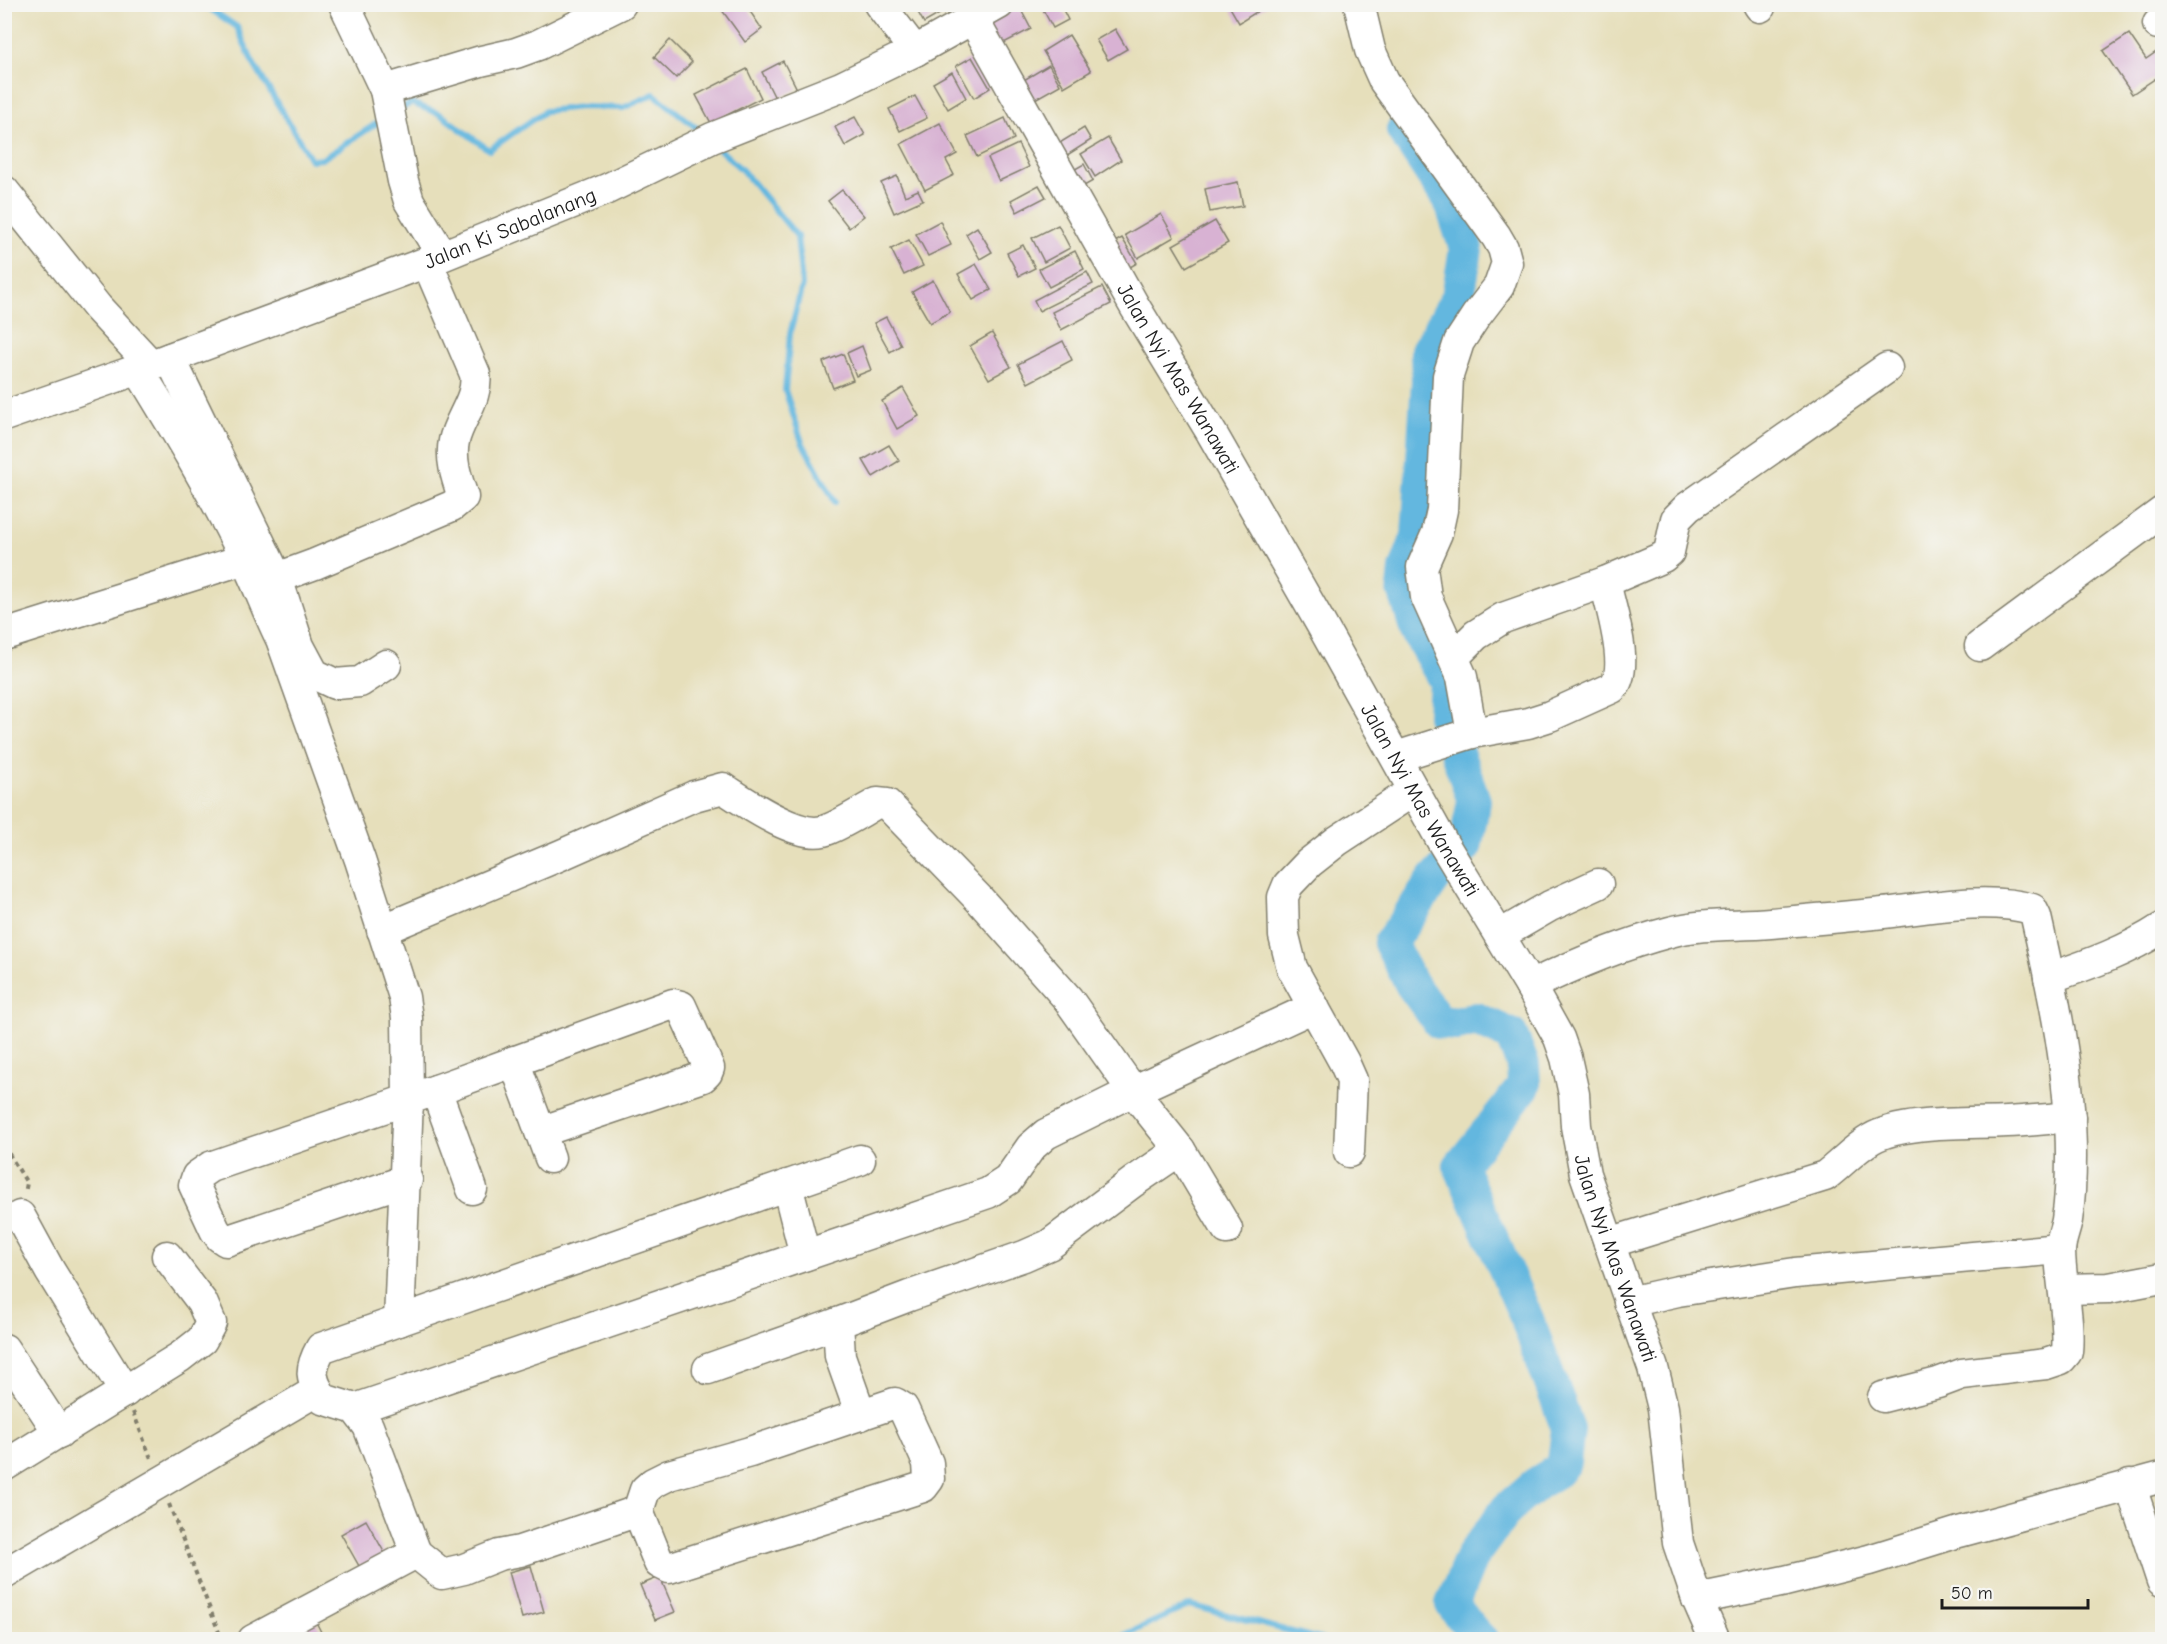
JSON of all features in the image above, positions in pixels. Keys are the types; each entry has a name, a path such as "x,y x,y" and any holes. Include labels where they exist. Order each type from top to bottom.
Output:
{"street":[{"path":"277,578 452,506 463,497 453,460 454,441 477,386 475,374 435,258 409,201 389,108 344,4"},
{"path":"389,108 481,61 538,45 621,4"},
{"path":"879,4 915,51"},
{"name":"Jalan Ki Sabalanang","path":"4,416 153,364 435,258 607,189 709,140 841,87 915,51 999,4"},
{"path":"1359,4 1370,50 1384,81 1496,236 1503,248 1507,263 1499,286 1459,342 1448,376 1442,510 1437,533 1422,567 1426,597 1454,657 1467,694 1458,737"},
{"name":"Jalan Nyi Mas Wanawati","path":"973,19 1129,297 1216,442 1443,843 1500,935 1559,1038 1574,1094 1576,1126 1585,1174 1653,1368 1663,1407 1678,1543 1697,1599 1715,1640"},
{"path":"4,191 98,308 153,364 277,578 299,646 314,674 335,684 360,682 386,665"},
{"path":"153,364 183,442 245,559 281,639 360,860 404,997 422,1095 472,1189"},
{"path":"1454,657 1476,635 1503,618 1605,582 1663,557 1669,552 1676,519 1688,507 1887,368"},
{"path":"1980,646 2163,512"},
{"path":"4,635 245,559"},
{"path":"1396,758 1458,737 1528,723 1550,716 1618,682 1621,660 1605,582"},
{"path":"382,930 694,796 723,788 772,820 801,829 822,832 877,803 887,804 979,899 1068,999 1133,1091 1180,1150 1227,1229"},
{"path":"1349,1152 1352,1080 1302,987 1284,936 1283,897 1288,885 1309,863 1413,790"},
{"path":"1500,935 1550,906 1598,884"},
{"path":"1530,986 1573,965 1672,931 1704,926 1767,923 1983,904 2032,909 2036,917 2065,1062 2070,1117 2071,1159 2067,1221 2060,1249 2067,1352 2061,1359 2046,1364 1962,1374 1938,1383 1883,1397"},
{"path":"2049,978 2125,950 2163,928"},
{"path":"355,1409 988,1193 1008,1180 1030,1147 1046,1134 1133,1091 1302,987"},
{"path":"407,1180 226,1240 220,1237 215,1230 194,1185 197,1176 210,1167 422,1095 514,1061 676,1004 683,1010 709,1068 703,1077 545,1145 514,1061"},
{"path":"399,1321 407,1180 422,1095"},
{"path":"1610,1243 1825,1176 1873,1138 1897,1131 1938,1125 2070,1117"},
{"path":"708,1369 1049,1245 1124,1188 1180,1150"},
{"path":"638,1511 520,1551 499,1555 442,1574 416,1553 368,1426 355,1409 323,1399 312,1378 313,1362 321,1348 860,1160"},
{"path":"787,1185 805,1255"},
{"path":"20,1216 50,1271 134,1386"},
{"path":"1629,1302 1678,1291 1795,1273 2060,1249"},
{"path":"4,1466 180,1357 202,1340 211,1323 202,1302 167,1256"},
{"path":"2064,1288 2109,1288 2163,1278"},
{"path":"86,1290 134,1386"},
{"path":"838,1323 840,1356 861,1415"},
{"path":"4,1349 59,1432"},
{"path":"4,1574 318,1390"},
{"path":"895,1403 903,1408 927,1463 929,1479 923,1487 669,1568 659,1563 638,1511 645,1490 669,1475 750,1452 895,1403"},
{"path":"1697,1599 1785,1581 1869,1560 1959,1532 2130,1484 2163,1477"},
{"path":"2130,1484 2163,1581"},
{"path":"253,1640 416,1553"}],"path":[{"path":"4,1146 27,1183 20,1216"},
{"path":"134,1386 160,1481 222,1640"}],"building":[{"path":"721,4 745,4 762,29 745,42 719,6"},
{"path":"919,4 957,4 924,23 915,7"},
{"path":"1040,4 1060,4 1068,20 1053,28"},
{"path":"1228,4 1269,4 1239,23"},
{"path":"1019,6 1031,29 996,47 984,23"},
{"path":"1115,29 1127,49 1108,60 1096,40"},
{"path":"2129,34 2146,59 2162,48 2162,74 2132,94 2103,51"},
{"path":"1069,35 1091,71 1064,87 1043,51"},
{"path":"670,40 692,62 676,78 654,57"},
{"path":"972,57 990,88 974,98 956,66"},
{"path":"783,61 797,89 776,100 762,72"},
{"path":"1049,65 1060,85 1028,103 1017,84"},
{"path":"747,69 761,98 711,123 696,95"},
{"path":"952,72 966,98 948,109 933,83"},
{"path":"915,96 927,118 900,131 889,109"},
{"path":"855,117 865,135 845,146 835,127"},
{"path":"1005,118 1014,139 977,157 967,136"},
{"path":"940,123 957,154 946,160 954,175 925,190 901,144"},
{"path":"1084,128 1091,140 1061,159 1053,147"},
{"path":"1108,138 1121,160 1095,177 1081,154"},
{"path":"1018,144 1029,167 999,181 988,158"},
{"path":"1084,164 1093,181 1077,190 1068,173"},
{"path":"897,176 905,196 918,190 923,200 894,213 881,183"},
{"path":"1238,182 1243,206 1210,212 1205,189"},
{"path":"1039,185 1046,197 1017,212 1011,200"},
{"path":"842,190 864,216 849,228 828,201"},
{"path":"1161,214 1174,237 1138,258 1125,235"},
{"path":"940,221 951,245 928,256 916,234"},
{"path":"1215,221 1228,243 1186,267 1173,245"},
{"path":"1058,225 1070,248 1044,262 1032,238"},
{"path":"977,227 992,252 980,259 966,234"},
{"path":"1122,238 1137,263 1120,273 1106,247"},
{"path":"909,240 923,266 904,275 891,249"},
{"path":"1023,245 1035,268 1019,276 1007,253"},
{"path":"1075,251 1084,269 1049,287 1039,269"},
{"path":"976,264 991,290 973,300 958,274"},
{"path":"1087,272 1093,284 1039,311 1034,300"},
{"path":"933,280 950,312 930,323 912,292"},
{"path":"1102,287 1111,304 1061,330 1052,312"},
{"path":"886,317 901,345 890,352 874,323"},
{"path":"992,333 1011,367 989,379 970,346"},
{"path":"1063,341 1072,360 1028,383 1018,364"},
{"path":"862,346 871,370 856,376 847,353"},
{"path":"843,354 853,380 833,388 823,362"},
{"path":"903,388 919,416 897,429 882,401"},
{"path":"889,445 899,461 873,477 863,460"},
{"path":"366,1520 388,1559 363,1573 341,1534"},
{"path":"531,1566 544,1612 522,1618 509,1572"},
{"path":"660,1577 675,1612 655,1620 640,1585"},
{"path":"315,1620 325,1640 296,1640 293,1632"}],"waterway":[{"path":"203,4 237,27 252,61 311,160 322,159 382,120"},
{"path":"398,111 411,103 440,114 489,150 545,111 581,107 623,108 654,94 703,133"},
{"path":"1403,130 1451,203 1466,249 1458,297 1427,351 1428,381 1418,536 1406,569 1404,589 1417,631 1446,682 1444,715 1474,801 1465,847 1435,878 1390,943 1412,985 1439,1022 1457,1024 1476,1019 1511,1035 1523,1065 1524,1086 1460,1166 1527,1319 1568,1429 1564,1462 1557,1471 1536,1484 1507,1509 1472,1556 1452,1604 1481,1640"},
{"path":"717,147 742,170 797,236 802,285 790,334 785,390 802,442 835,502"},
{"path":"1114,1640 1190,1605 1323,1640"}]}
